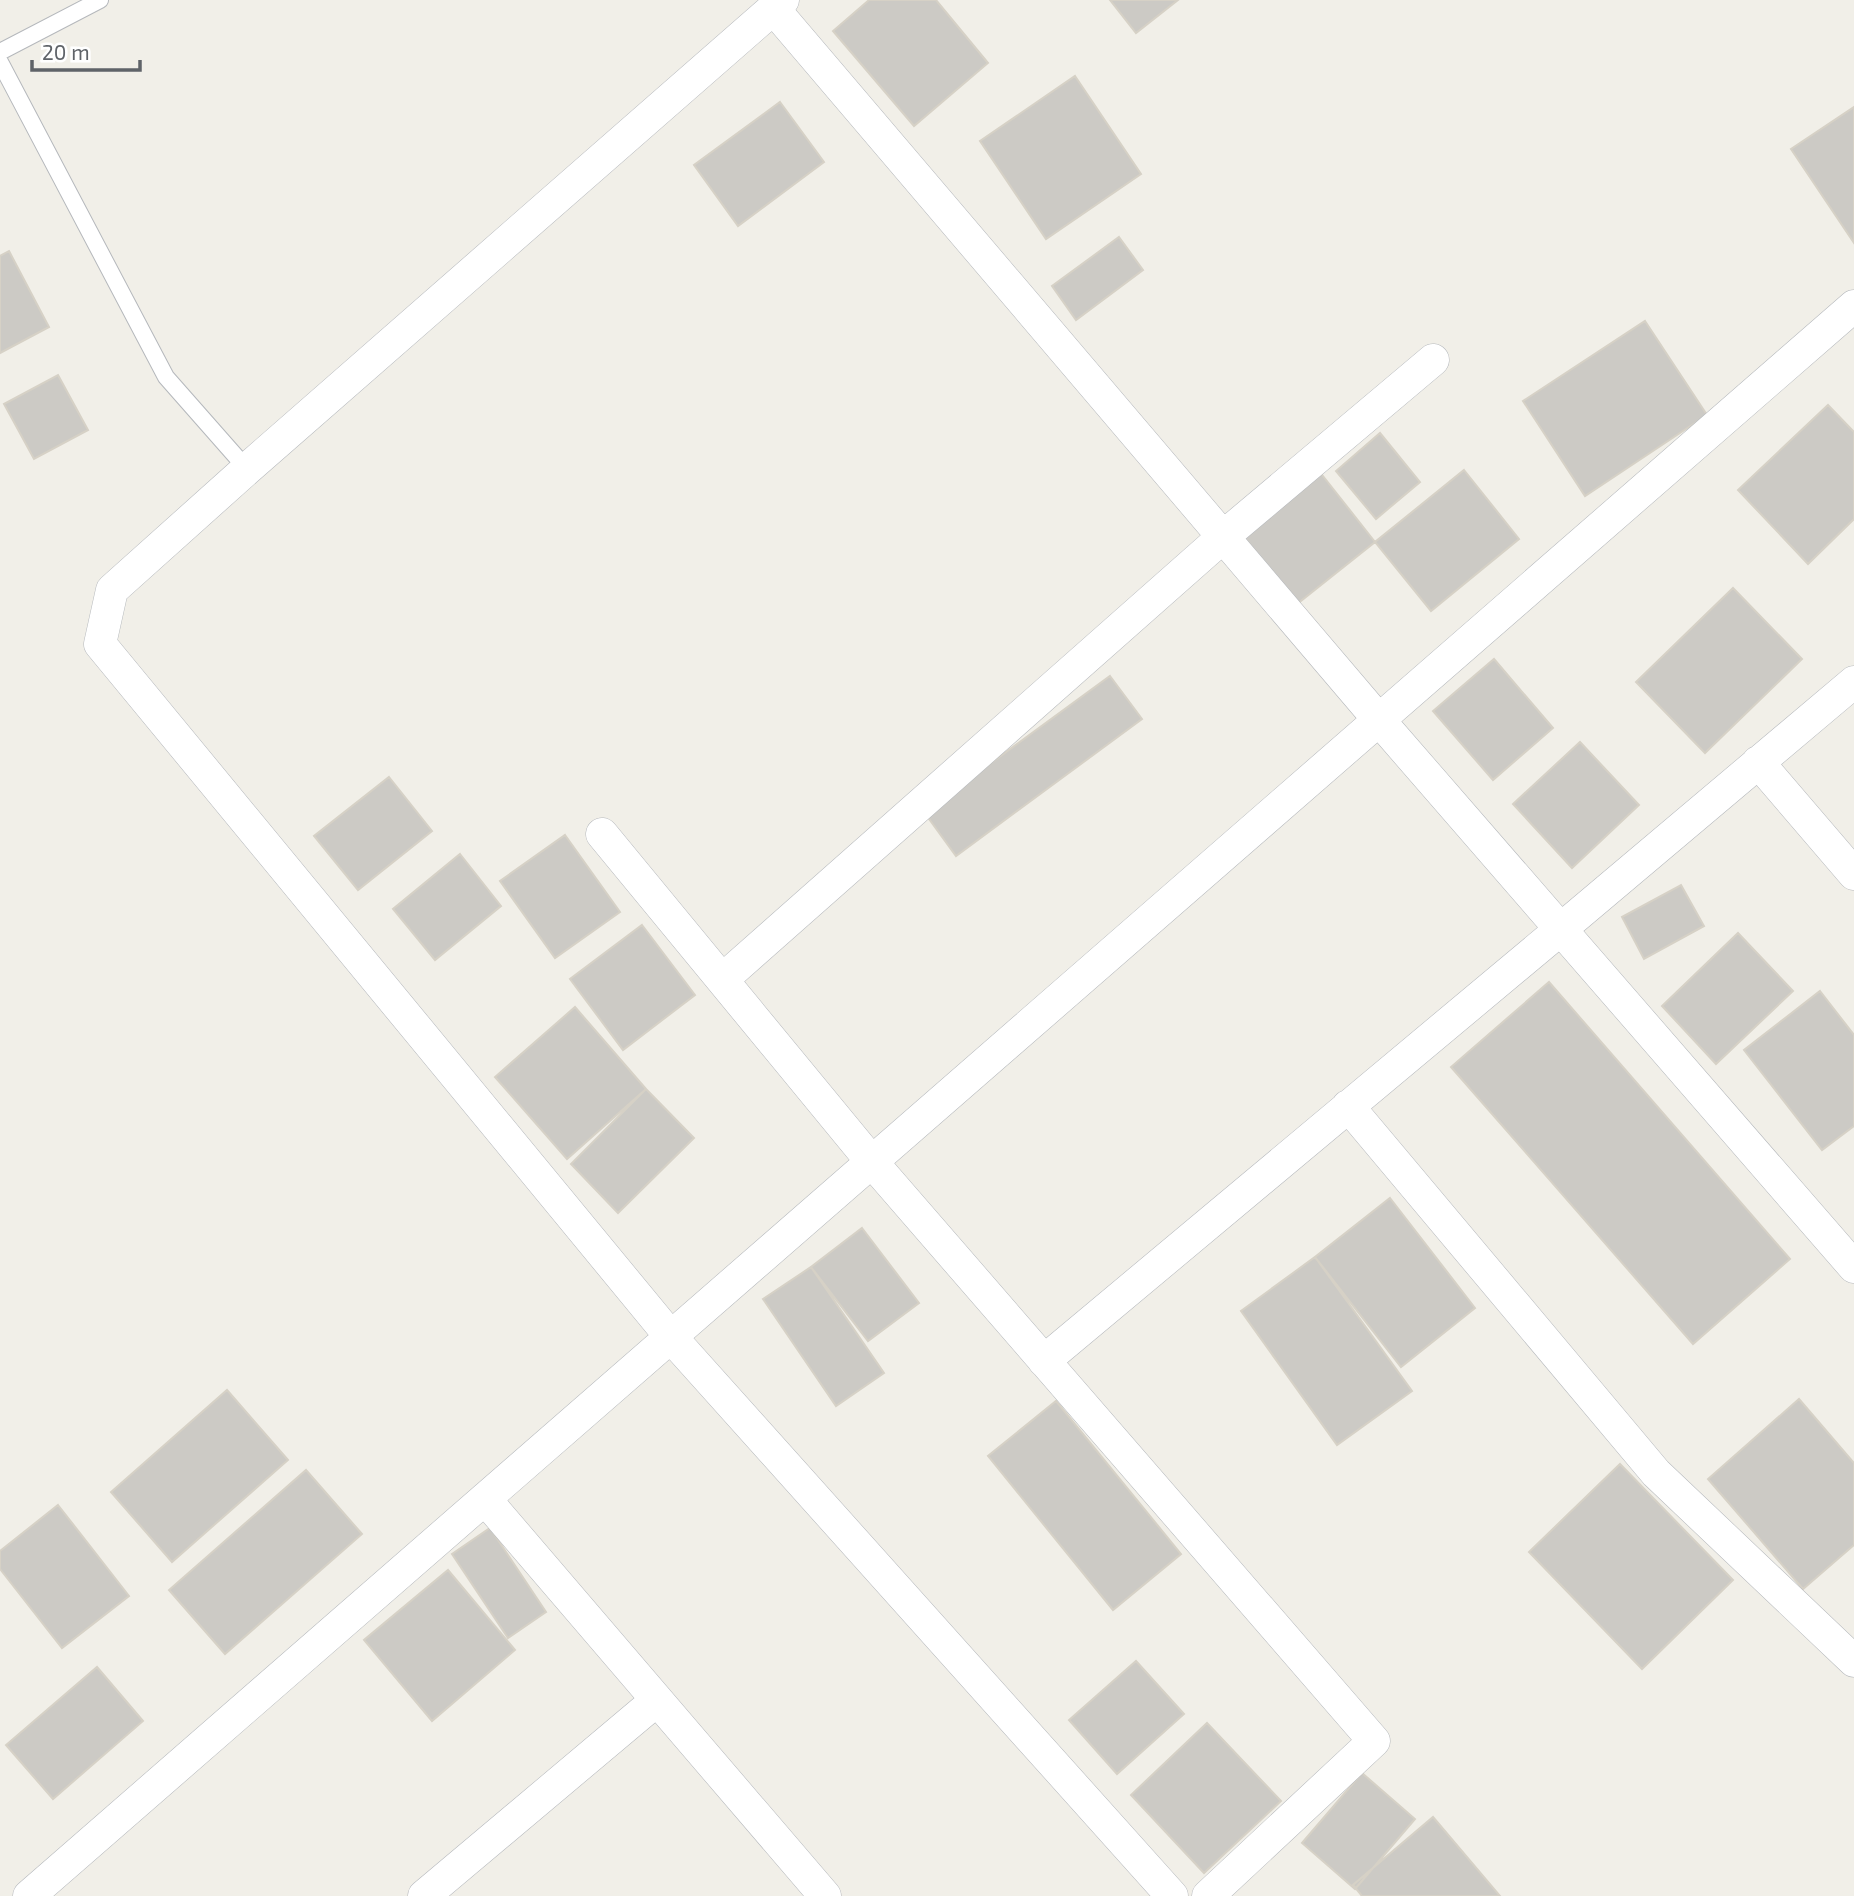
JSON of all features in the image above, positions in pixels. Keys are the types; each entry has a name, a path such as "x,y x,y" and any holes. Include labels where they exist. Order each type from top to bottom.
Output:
{"street":[{"path":"1172,1896 671,1337 100,644 112,590 778,4 1379,720 1854,1267"},
{"path":"29,1896 1854,306"},
{"path":"723,979 1224,536 1433,360"},
{"path":"1044,1360 1854,682"},
{"path":"1758,762 1854,874"},
{"path":"602,834 872,1162 1374,1741 1208,1896"},
{"path":"1348,1106 1656,1473 1854,1661"},
{"path":"485,1499 825,1896"},
{"path":"425,1896 657,1700"}],"lane":[{"path":"0,52 100,0"},
{"path":"0,61 166,377 247,469"}],"building":[{"path":"869,0 936,0 988,63 914,126 833,31"},
{"path":"1110,0 1178,0 1136,33"},
{"path":"1075,76 1141,174 1046,239 980,141"},
{"path":"780,102 824,162 738,226 694,165"},
{"path":"1854,107 1854,243 1791,149"},
{"path":"1119,237 1143,270 1076,320 1052,286"},
{"path":"9,251 49,327 0,353 0,256"},
{"path":"1645,321 1707,415 1585,496 1523,401"},
{"path":"58,375 88,430 34,459 4,404"},
{"path":"1828,405 1854,432 1854,519 1808,564 1738,490"},
{"path":"1380,433 1420,482 1376,519 1336,471"},
{"path":"1464,470 1519,539 1431,611 1375,542"},
{"path":"1319,471 1375,542 1297,604 1241,533"},
{"path":"1733,588 1802,659 1705,753 1636,682"},
{"path":"1494,659 1553,728 1493,780 1433,711"},
{"path":"1110,676 1142,719 956,856 924,812"},
{"path":"1580,742 1639,805 1572,868 1513,804"},
{"path":"389,777 432,831 358,890 314,836"},
{"path":"565,835 620,912 555,958 500,881"},
{"path":"460,854 501,906 435,960 393,909"},
{"path":"1681,885 1704,926 1644,959 1622,917"},
{"path":"642,925 695,995 623,1050 570,979"},
{"path":"1738,933 1793,991 1716,1064 1662,1006"},
{"path":"1549,982 1790,1259 1693,1344 1451,1067"},
{"path":"1820,991 1854,1035 1854,1126 1822,1150 1744,1050"},
{"path":"575,1007 646,1089 567,1159 495,1077"},
{"path":"646,1089 694,1138 618,1213 571,1164"},
{"path":"1390,1198 1475,1308 1401,1367 1315,1257"},
{"path":"862,1228 919,1303 868,1341 811,1267"},
{"path":"1315,1257 1412,1391 1337,1445 1241,1311"},
{"path":"811,1267 884,1373 836,1406 763,1299"},
{"path":"227,1390 288,1460 172,1562 111,1492"},
{"path":"1799,1399 1854,1463 1854,1545 1803,1589 1708,1479"},
{"path":"1056,1401 1181,1554 1113,1610 988,1456"},
{"path":"1620,1464 1733,1580 1642,1669 1529,1552"},
{"path":"306,1470 362,1534 225,1654 169,1590"},
{"path":"58,1505 129,1596 62,1648 0,1569 0,1551"},
{"path":"490,1528 546,1612 508,1638 452,1554"},
{"path":"448,1570 515,1650 432,1721 364,1640"},
{"path":"1136,1661 1184,1714 1117,1774 1069,1720"},
{"path":"97,1667 143,1721 53,1799 6,1745"},
{"path":"1207,1723 1281,1801 1204,1873 1131,1795"},
{"path":"1362,1773 1415,1819 1355,1889 1302,1843"},
{"path":"1433,1817 1500,1896 1362,1896 1353,1885"}]}
